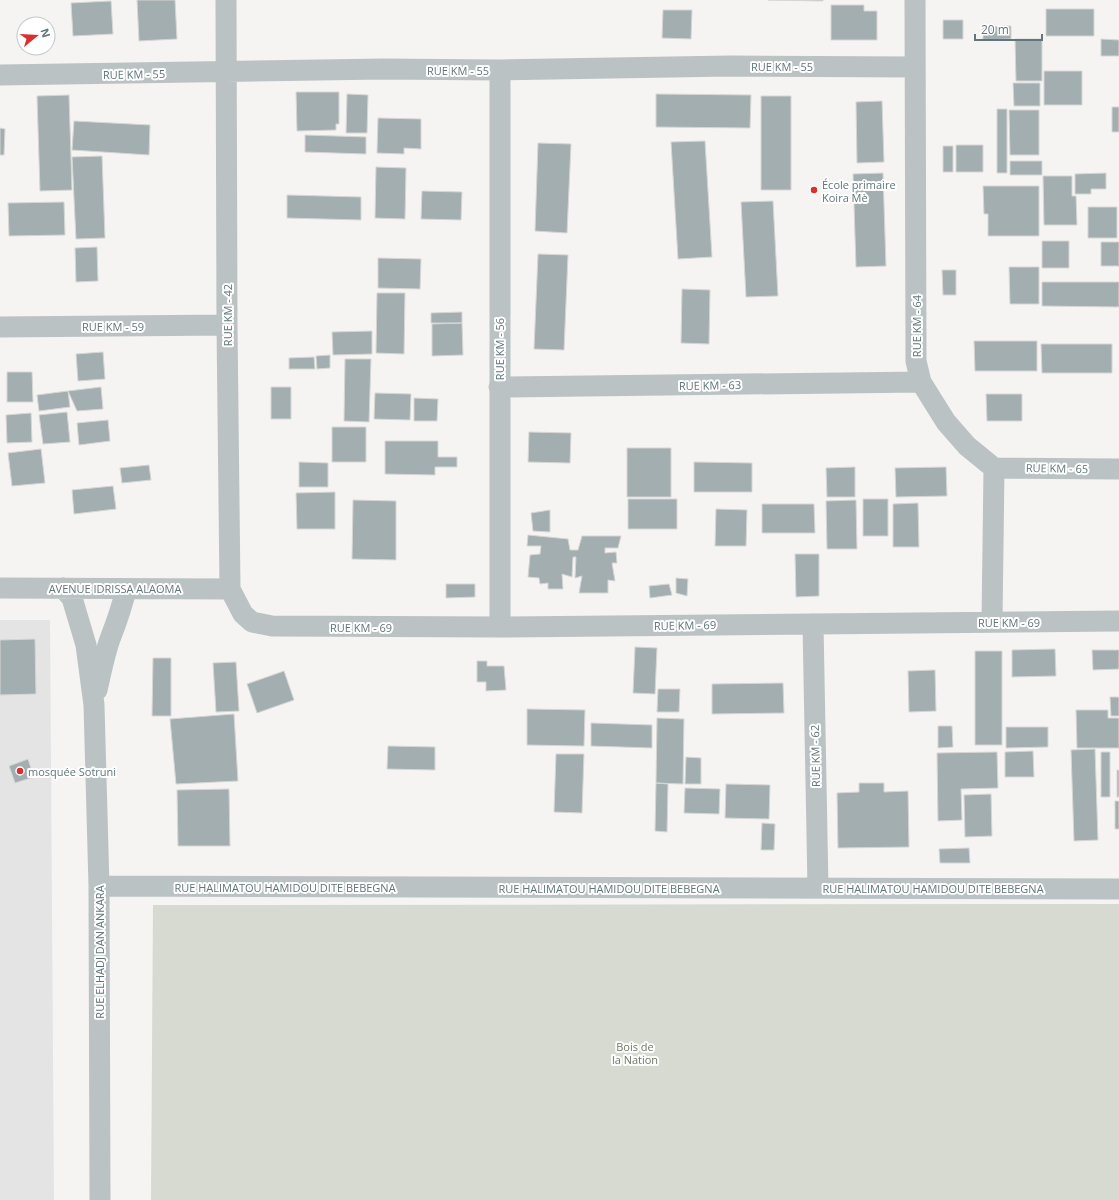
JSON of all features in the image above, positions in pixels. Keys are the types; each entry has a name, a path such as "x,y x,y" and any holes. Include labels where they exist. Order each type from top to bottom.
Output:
{"street":[{"name":"RUE KM - 42","path":"226,0 227,325 230,589 243,614 252,622"},
{"name":"RUE KM - 64","path":"915,0 916,361 921,382 946,422 967,446 994,468"},
{"name":"RUE KM - 55","path":"0,75 226,73 383,69 500,70 731,66 915,67"},
{"name":"RUE KM - 56","path":"500,70 500,627"},
{"name":"RUE KM - 59","path":"0,327 227,325"},
{"name":"RUE KM - 63","path":"499,387 921,382"},
{"name":"RUE KM - 65","path":"994,468 1119,469"},
{"path":"992,622 994,468"},
{"name":"AVENUE IDRISSA ALAOMA","path":"0,588 230,589"},
{"name":"RUE ELHADJ DAN ANKARA","path":"63,588 72,598 86,645 94,705 99,886 100,1200"},
{"name":"RUE ELHADJ DAN ANKARA","path":"94,705 103,663 119,617 126,589"},
{"name":"RUE KM - 69","path":"252,622 272,626 500,627 1119,621"},
{"name":"RUE KM - 62","path":"813,624 818,888"},
{"name":"RUE HALIMATOU HAMIDOU DITE BEBEGNA","path":"99,886 1119,889"}],"shaded area":[{"path":"0,620 50,620 54,1200 0,1200"}],"green space":[{"name":"Bois de la Nation","path":"1119,904 1119,1200 151,1200 153,905"}],"building":[{"path":"137,0 175,0 177,39 139,41"},
{"path":"768,0 823,0 823,1"},
{"path":"111,1 113,34 73,36 71,3"},
{"path":"831,5 864,5 864,11 877,11 877,40 831,40"},
{"path":"1046,9 1094,9 1094,36 1046,36"},
{"path":"663,10 692,10 691,39 662,38"},
{"path":"943,20 963,20 963,39 943,39"},
{"path":"1011,26 1011,39 983,40 983,27"},
{"path":"1015,39 1042,39 1042,81 1016,81"},
{"path":"1101,39 1119,40 1119,56 1101,56"},
{"path":"1044,71 1082,71 1082,105 1044,105"},
{"path":"1013,83 1040,83 1040,106 1014,106"},
{"path":"296,92 339,92 339,124 336,124 336,130 297,131"},
{"path":"347,94 368,95 367,133 346,133"},
{"path":"656,94 751,95 750,128 656,127"},
{"path":"69,95 72,190 40,191 37,96"},
{"path":"761,96 791,96 791,190 761,190"},
{"path":"882,101 884,162 857,163 856,102"},
{"path":"1112,107 1119,107 1119,132 1112,132"},
{"path":"997,109 1007,109 1007,173 997,173"},
{"path":"1009,110 1039,110 1039,155 1010,155"},
{"path":"378,118 421,119 421,149 404,148 404,154 377,153"},
{"path":"74,121 150,125 149,155 72,150"},
{"path":"0,128 5,129 4,155 0,155"},
{"path":"305,135 366,137 366,154 305,152"},
{"path":"705,141 712,257 678,259 671,142"},
{"path":"538,143 571,144 567,233 535,231"},
{"path":"956,145 983,145 983,172 956,172"},
{"path":"943,146 953,146 953,172 943,172"},
{"path":"102,156 105,238 76,239 72,157"},
{"path":"1010,161 1042,161 1042,175 1010,175"},
{"path":"376,167 406,168 405,219 375,218"},
{"path":"883,173 886,266 856,267 853,174"},
{"path":"1106,173 1106,189 1091,189 1091,194 1075,194 1075,174"},
{"path":"1043,176 1072,176 1072,196 1076,196 1077,225 1044,225"},
{"path":"983,186 1039,186 1039,236 988,236 988,214 984,214"},
{"path":"422,191 462,192 461,220 421,219"},
{"path":"287,195 361,197 361,220 287,218"},
{"path":"773,201 778,296 746,297 741,202"},
{"path":"64,202 65,235 9,236 8,203"},
{"path":"1088,207 1117,207 1117,238 1088,238"},
{"path":"1042,241 1069,241 1069,268 1042,268"},
{"path":"1101,242 1119,242 1119,266 1101,266"},
{"path":"97,247 98,281 76,282 75,248"},
{"path":"538,254 568,255 564,350 534,349"},
{"path":"378,258 421,259 420,289 378,288"},
{"path":"1009,267 1039,267 1039,304 1010,304"},
{"path":"942,270 956,270 956,295 943,295"},
{"path":"1042,282 1119,282 1119,307 1042,306"},
{"path":"682,289 710,290 709,344 681,343"},
{"path":"377,293 405,293 404,354 376,353"},
{"path":"462,312 462,323 431,323 431,313"},
{"path":"462,323 463,355 432,356 432,324"},
{"path":"372,331 372,354 333,355 332,332"},
{"path":"974,341 1037,341 1037,371 975,371"},
{"path":"1041,344 1112,344 1112,373 1042,373"},
{"path":"103,352 105,379 78,381 76,354"},
{"path":"330,355 330,368 317,369 316,356"},
{"path":"314,357 315,369 289,369 289,358"},
{"path":"345,359 371,359 369,422 344,421"},
{"path":"7,372 32,372 33,402 7,402"},
{"path":"101,387 103,409 77,411 68,391"},
{"path":"271,387 291,387 291,419 271,419"},
{"path":"68,391 70,407 39,411 37,395"},
{"path":"375,393 411,394 410,420 374,419"},
{"path":"986,394 1022,394 1022,421 987,421"},
{"path":"414,398 438,399 437,421 414,421"},
{"path":"67,412 70,442 43,444 39,415"},
{"path":"31,413 32,442 7,443 6,415"},
{"path":"108,420 110,441 79,445 77,423"},
{"path":"332,427 366,427 366,462 332,462"},
{"path":"529,432 571,433 570,463 528,462"},
{"path":"385,441 438,441 438,457 457,457 457,467 435,467 435,475 385,474"},
{"path":"627,448 671,448 671,497 627,497"},
{"path":"41,449 45,483 12,486 8,453"},
{"path":"299,462 328,463 328,487 299,487"},
{"path":"694,462 752,463 752,492 694,492"},
{"path":"149,465 151,480 122,483 120,468"},
{"path":"855,467 855,497 827,497 826,468"},
{"path":"946,467 947,496 896,497 895,468"},
{"path":"113,486 116,509 74,514 72,490"},
{"path":"335,492 335,529 297,529 296,493"},
{"path":"628,499 677,499 677,529 628,529"},
{"path":"863,499 888,499 888,536 863,536"},
{"path":"353,500 396,501 396,560 352,559"},
{"path":"856,500 857,549 827,549 826,501"},
{"path":"918,503 919,547 893,547 893,504"},
{"path":"762,504 814,504 815,533 762,533"},
{"path":"716,509 747,510 746,546 715,546"},
{"path":"550,510 550,532 533,531 531,513"},
{"path":"528,535 568,539 570,550 578,550 582,536 621,536 618,548 605,548 605,553 616,552 617,563 612,563 615,581 608,580 608,593 579,593 582,576 575,578 576,557 573,557 572,577 562,574 563,589 548,589 548,583 540,584 539,578 528,577 530,555 540,554 541,546 527,546"},
{"path":"795,554 819,554 819,596 796,597"},
{"path":"676,578 688,579 687,596 676,593"},
{"path":"446,584 475,584 475,597 446,598"},
{"path":"669,584 672,595 650,598 649,586"},
{"path":"35,639 36,694 0,695 0,640"},
{"path":"635,647 657,648 655,694 633,693"},
{"path":"1055,649 1056,676 1012,677 1012,650"},
{"path":"1092,650 1119,650 1119,669 1093,670"},
{"path":"975,651 1002,651 1002,745 975,745"},
{"path":"153,658 171,658 171,716 152,716"},
{"path":"477,661 487,661 487,666 504,666 506,690 486,691 486,682 477,682"},
{"path":"236,662 239,711 216,712 213,663"},
{"path":"935,670 936,711 909,712 908,671"},
{"path":"284,671 294,700 257,713 247,684"},
{"path":"783,683 784,713 712,714 712,684"},
{"path":"658,689 680,689 679,712 657,712"},
{"path":"1110,697 1119,697 1119,716 1111,716"},
{"path":"527,709 585,710 584,746 527,745"},
{"path":"1076,710 1108,710 1108,718 1119,718 1119,748 1077,748"},
{"path":"234,714 238,781 176,784 170,719"},
{"path":"657,718 684,719 683,784 656,783"},
{"path":"591,723 652,725 652,748 591,746"},
{"path":"938,726 952,726 953,747 938,748"},
{"path":"1006,727 1048,727 1048,747 1006,748"},
{"path":"388,746 435,747 435,770 387,769"},
{"path":"1095,749 1098,840 1074,841 1071,750"},
{"path":"1033,751 1034,777 1005,777 1005,752"},
{"path":"997,752 998,788 961,789 962,820 938,821 937,753"},
{"path":"1101,752 1110,752 1110,797 1101,797"},
{"path":"556,754 584,754 582,813 554,812"},
{"path":"686,757 701,758 701,784 685,784"},
{"path":"28,759 34,777 15,783 9,766"},
{"path":"1117,770 1119,770 1119,797 1117,797"},
{"path":"656,783 668,784 667,832 655,831"},
{"path":"859,783 884,783 884,792 908,791 909,847 838,848 837,793 859,792"},
{"path":"726,784 770,785 769,819 725,818"},
{"path":"685,788 720,789 719,814 684,813"},
{"path":"229,789 230,846 178,846 177,790"},
{"path":"991,794 992,836 965,837 964,795"},
{"path":"1115,801 1119,801 1119,829 1115,829"},
{"path":"762,823 775,824 774,850 761,850"},
{"path":"969,848 970,863 940,863 939,849"}],"place":[{"name":"École primaire Koira Mè","path":"814,190"},
{"name":"mosquée Sotruni","path":"20,771"}]}
